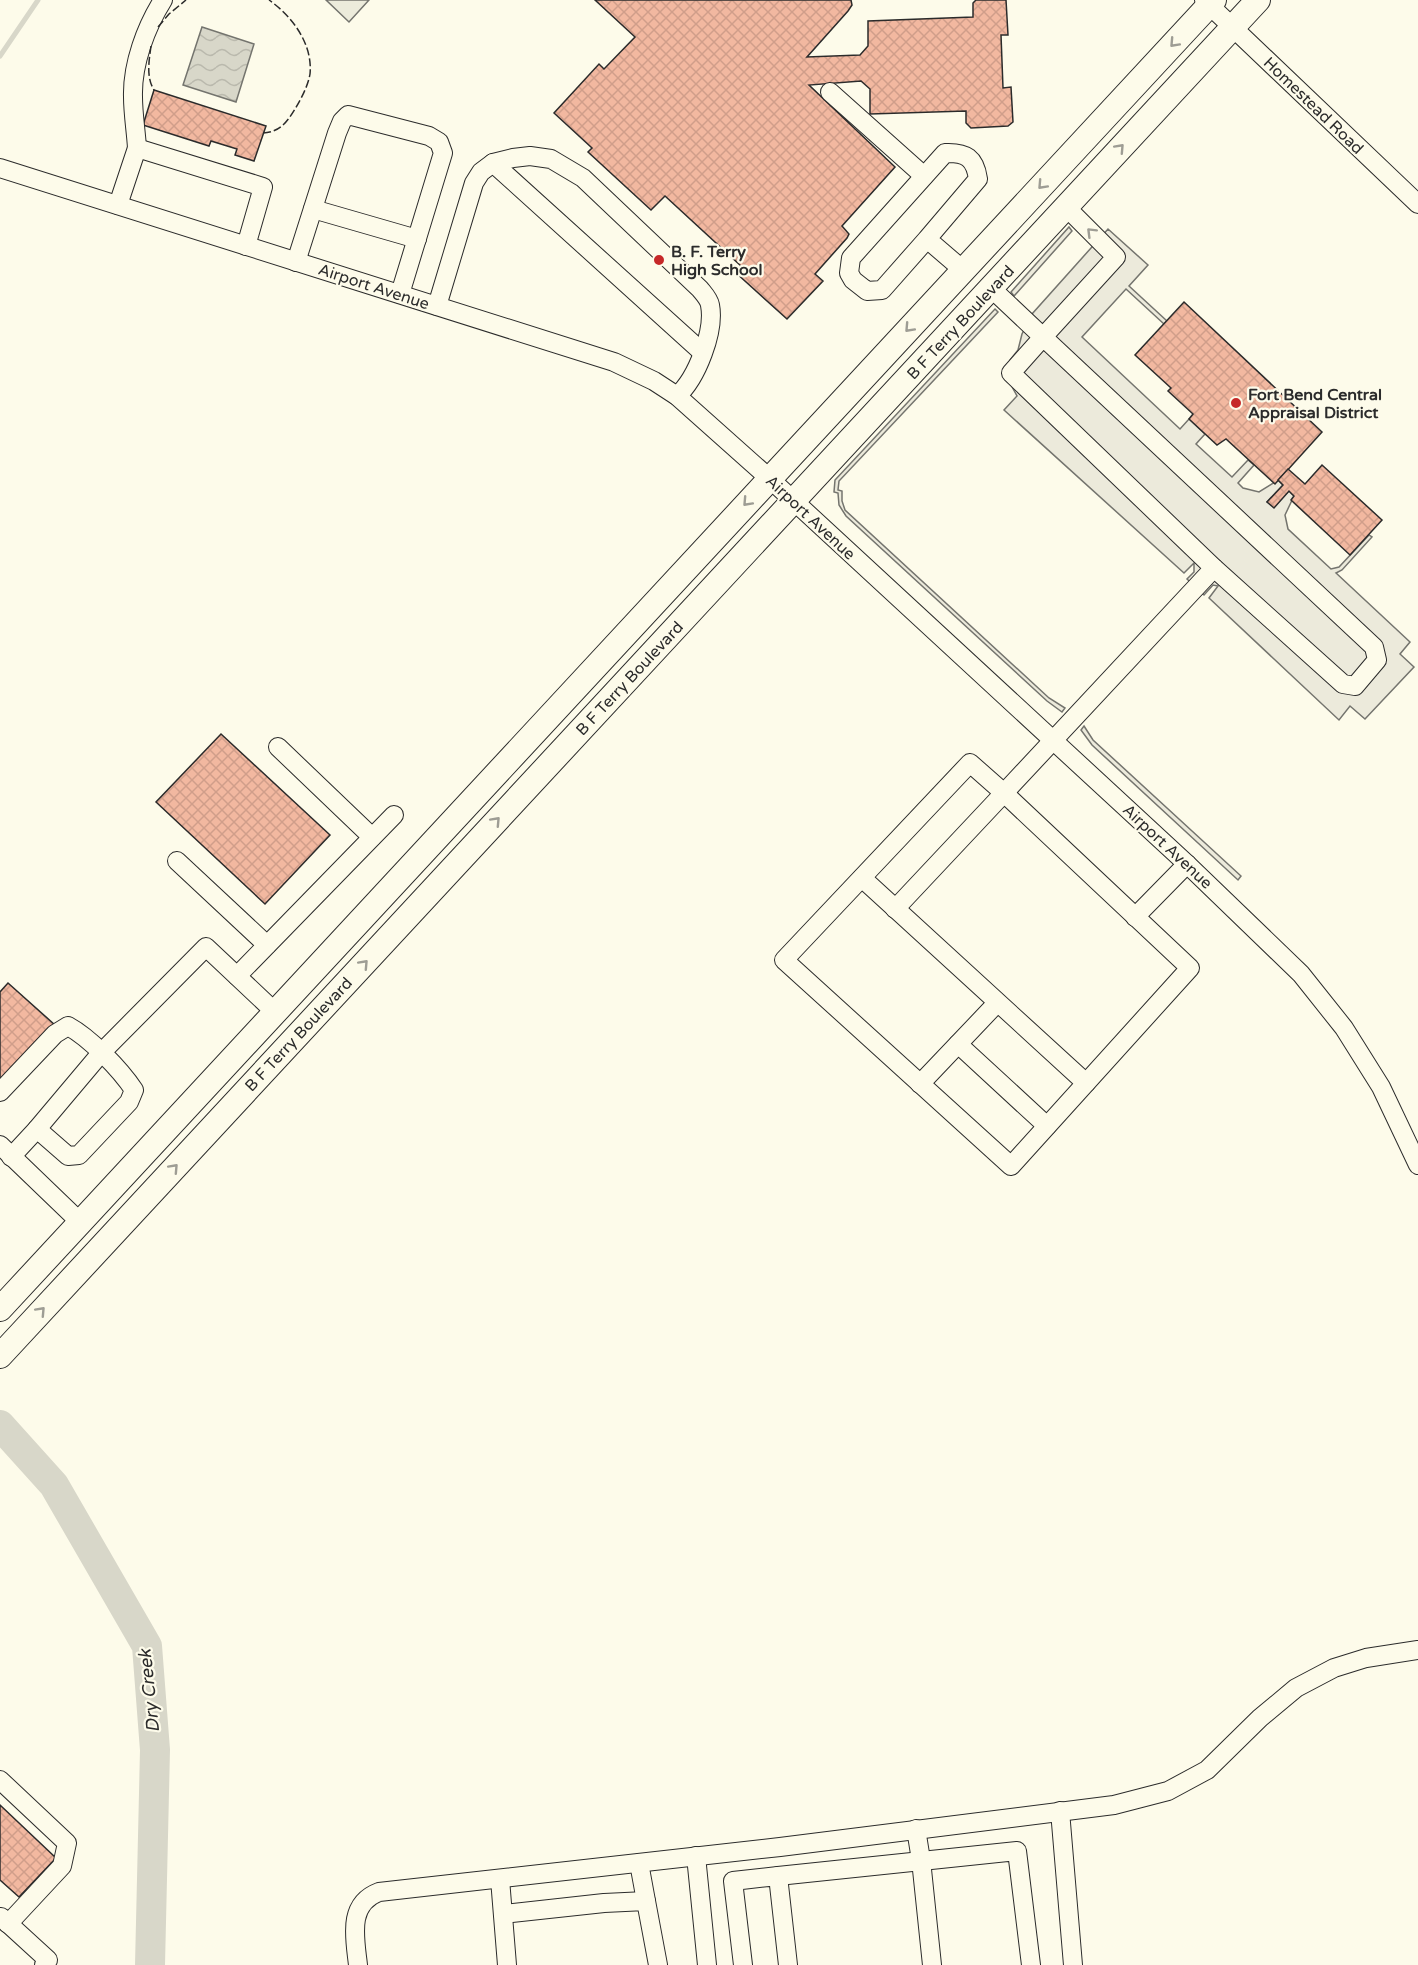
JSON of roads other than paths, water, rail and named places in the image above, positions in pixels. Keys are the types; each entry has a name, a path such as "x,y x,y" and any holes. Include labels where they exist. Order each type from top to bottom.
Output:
{"main road":[{"name":"B F Terry Boulevard","path":"1,1355 1258,0"},
{"name":"B F Terry Boulevard","path":"0,1309 1210,2"}],"street":[{"path":"118,205 137,148 132,95 136,69 147,32 163,0"},
{"name":"Homestead Road","path":"1210,2 1232,28 1418,204"},
{"path":"830,92 924,176"},
{"path":"296,262 337,133 342,121 348,115 429,136 439,142 443,153 400,294"},
{"path":"137,148 263,187 246,246"},
{"path":"957,152 967,156 976,166 978,179 927,239 882,290 867,291 849,273 851,258 945,153 957,152"},
{"path":"437,306 474,183 481,172 493,163 513,158 530,156 551,159 583,178 700,289 710,302 711,328 686,388 677,396"},
{"path":"493,163 702,352"},
{"name":"Airport Avenue","path":"0,168 614,362 654,381 677,396 1187,864 1301,974 1344,1028 1381,1087 1418,1165"},
{"path":"991,288 1043,337 1374,647 1377,660 1354,686 1343,684 1214,568 1011,373 1043,337 1116,257 1066,207"},
{"path":"313,209 417,239"},
{"path":"927,239 963,270"},
{"path":"895,909 1214,568"},
{"path":"278,747 372,837"},
{"path":"970,763 1190,968 1011,1166 784,960 862,878 970,763"},
{"path":"237,976 394,815"},
{"path":"177,861 267,945"},
{"path":"1136,917 1187,864"},
{"path":"862,878 1086,1083"},
{"path":"80,1222 5,1151 37,1129 100,1053 206,947 275,1012"},
{"path":"920,1084 998,1003"},
{"path":"0,1092 55,1034 68,1026 80,1033 124,1076 134,1090 129,1102 79,1155 68,1156 37,1129"},
{"path":"958,1044 1047,1126"},
{"path":"358,1965 354,1927 358,1912 369,1896 379,1892 1114,1805 1168,1791 1207,1770 1260,1718 1296,1688 1334,1668 1366,1658 1418,1650"},
{"path":"0,1780 67,1843 62,1866 4,1920 48,1960 44,1965"},
{"path":"1060,1812 1073,1965"},
{"path":"916,1829 932,1965"},
{"path":"743,1965 734,1881 1017,1851 1031,1965"},
{"path":"696,1856 707,1965"},
{"path":"639,1863 658,1965"},
{"path":"778,1876 788,1965"},
{"path":"500,1879 507,1965"},
{"path":"503,1914 604,1903 646,1901"}],"water":[{"path":"202,27 254,44 236,102 183,85"}],"waterway":[{"path":"0,56 38,0"},
{"name":"Dry Creek","path":"0,1425 54,1485 147,1646 155,1750 150,1965"}],"place":[{"name":"B. F. Terry High School","path":"659,260"},
{"name":"Fort Bend Central Appraisal District","path":"1236,403"}]}
